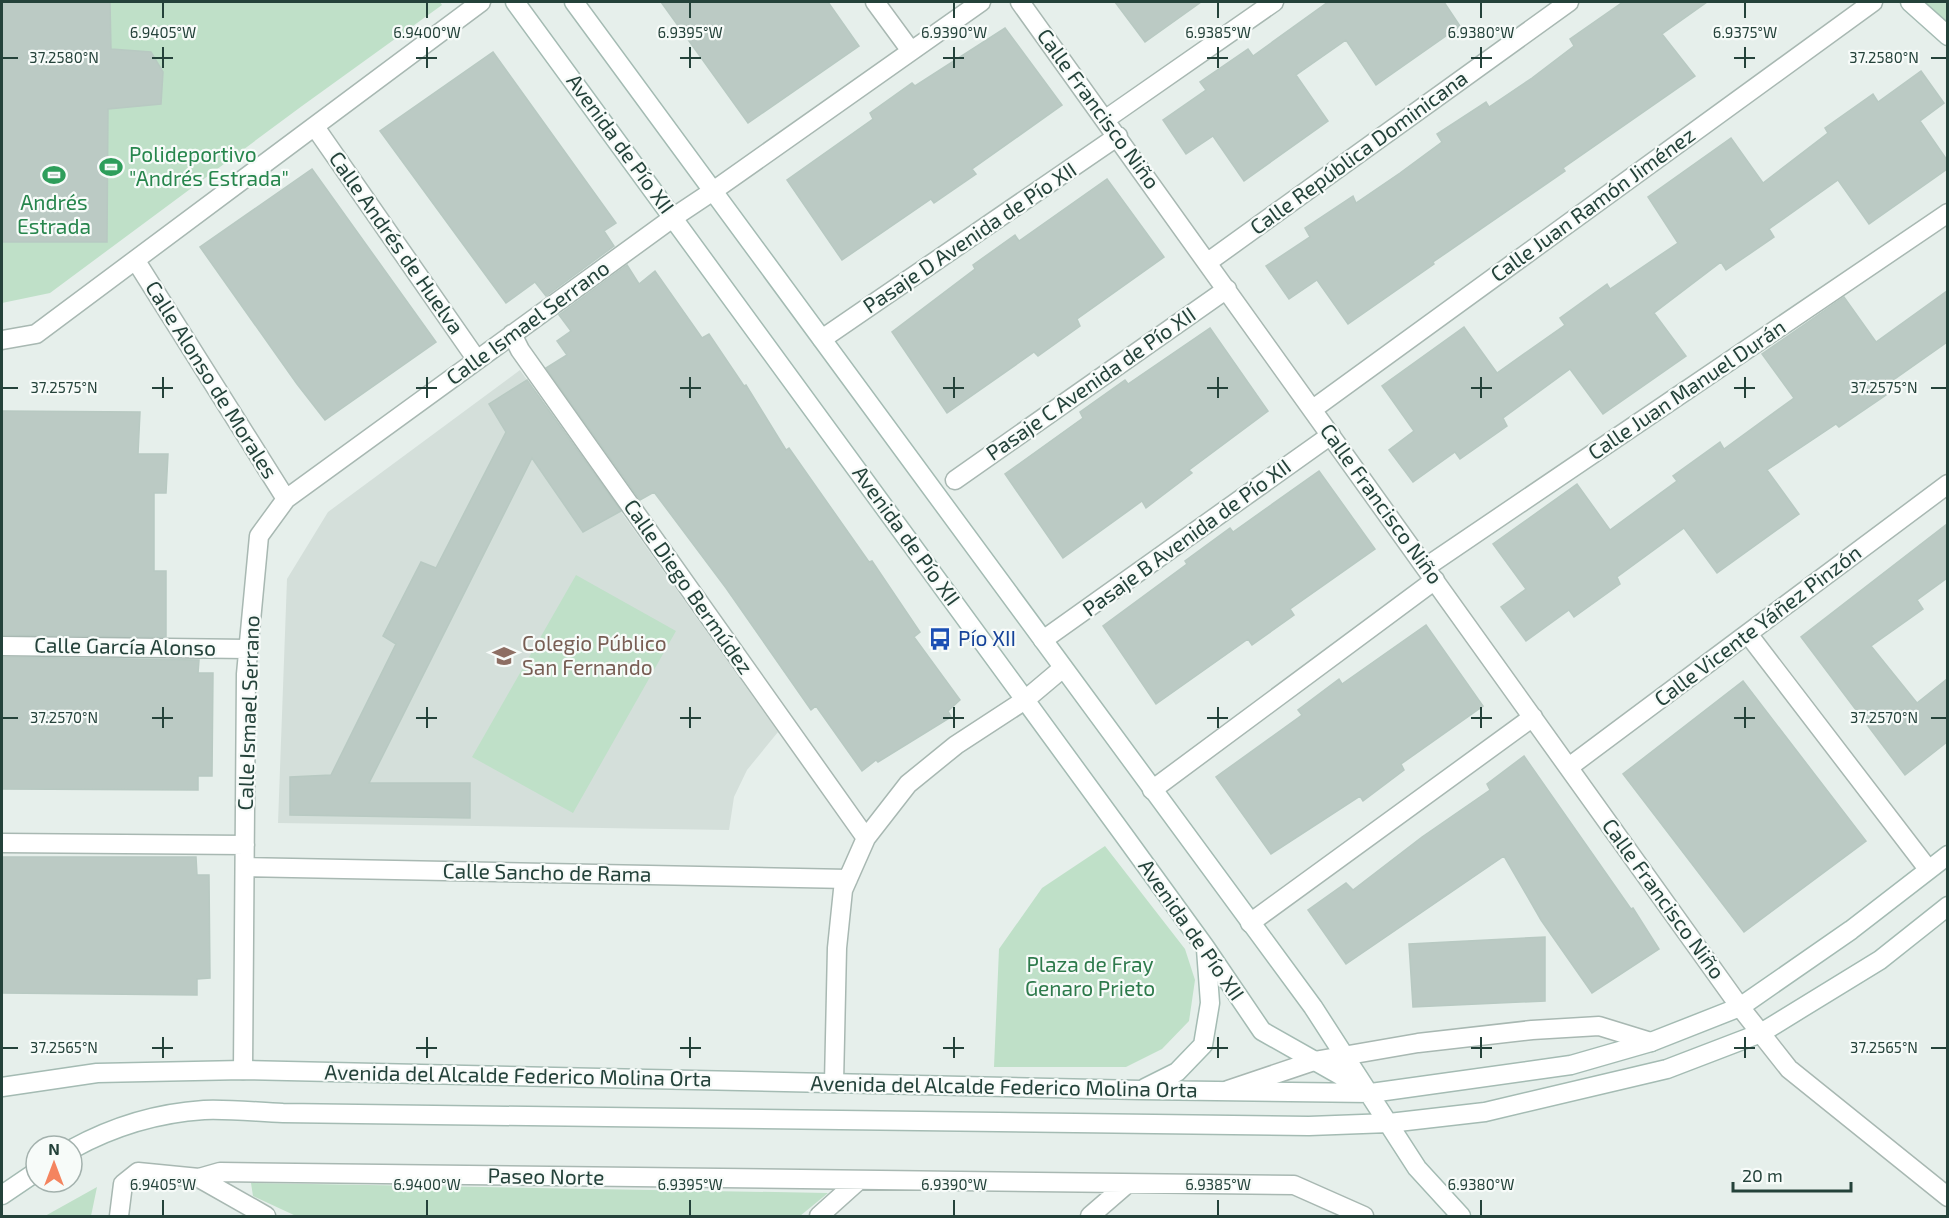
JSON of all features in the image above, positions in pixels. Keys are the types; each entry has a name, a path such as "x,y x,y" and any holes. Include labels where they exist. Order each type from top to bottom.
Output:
{"street":[{"path":"2,340 36,334 481,2"},
{"name":"Avenida de Pío XII","path":"515,2 1205,947 1262,1031 1371,1093"},
{"path":"574,2 1312,1007 1371,1093 1418,1168 1461,1216"},
{"path":"875,2 911,51"},
{"name":"Calle Ismael Serrano","path":"243,1070 246,674 259,536 286,499 674,217 981,2"},
{"name":"Calle Francisco Niño","path":"1020,2 1740,1007 1789,1069 1947,1197"},
{"path":"1106,119 1274,2"},
{"name":"Calle República Dominicana","path":"1208,262 1569,2"},
{"name":"Calle Juan Ramón Jiménez","path":"1312,409 1873,2"},
{"path":"1911,2 1947,36"},
{"name":"Calle Andrés de Huelva","path":"315,127 477,360"},
{"name":"Pasaje D Avenida de Pío XII","path":"822,339 1118,136"},
{"name":"Calle Juan Manuel Durán","path":"1152,790 1431,574 1947,213"},
{"name":"Calle Alonso de Morales","path":"136,261 286,499"},
{"name":"Pasaje C Avenida de Pío XII","path":"955,480 1227,289"},
{"name":"Calle Diego Bermúdez","path":"512,334 520,350 866,838"},
{"name":"Pasaje B Avenida de Pío XII","path":"1042,640 1332,435"},
{"name":"Calle Vicente Yáñez Pinzón","path":"1569,767 1947,484"},
{"path":"1748,634 1928,869"},
{"name":"Calle García Alonso","path":"2,646 248,649"},
{"path":"834,1083 837,948 843,891 866,838 908,784 956,745 1025,700 1063,668"},
{"path":"1250,923 1533,717"},
{"path":"2,843 245,845"},
{"name":"Avenida del Alcalde Federico Molina Orta","path":"5,1088 97,1073 243,1070 1224,1092 1371,1093 1571,1065 1651,1042 1740,1007 1851,930 1947,855"},
{"name":"Calle Sancho de Rama","path":"245,867 848,879"},
{"name":"Avenida del Alcalde Federico Molina Orta","path":"84,1144 116,1129 156,1117 205,1110 283,1113 1309,1126 1389,1123 1485,1112 1667,1069 1761,1033 1880,960 1947,906"},
{"path":"1141,1090 1177,1072 1203,1045 1210,1003 1205,947"},
{"path":"1224,1092 1314,1061 1532,1030 1599,1026 1651,1042"},
{"name":"Paseo Norte","path":"119,1216 123,1184 138,1172 199,1178 220,1172 1293,1185 1354,1214"},
{"name":"Paseo Norte","path":"199,1178 266,1216"},
{"path":"2,1195 24,1180"},
{"path":"819,1216 858,1181"},
{"path":"1090,1216 1127,1184"}],"shaded area":[{"name":"Colegio Público San Fernando","path":"520,370 778,732 747,770 734,797 729,830 278,823 287,579 328,512"}],"green space":[{"name":"Polideportivo \"Andrés Estrada\"","path":"2,2 440,2 442,5 50,293 2,303"},
{"path":"1911,2 1947,2 1947,36"},
{"path":"576,575 676,631 573,813 472,757"},
{"name":"Plaza de Fray Genaro Prieto","path":"1105,846 1185,949 1195,980 1189,1021 1162,1049 1126,1067 994,1067 999,949 1042,888"},
{"path":"251,1183 828,1193 800,1216 296,1216 253,1196"},
{"path":"97,1187 91,1216 45,1216"}],"building":[{"name":"Andrés Estrada","path":"2,2 110,2 111,49 151,52 163,72 161,104 108,109 107,242 2,242"},
{"path":"661,2 828,2 859,46 748,123"},
{"path":"1115,2 1201,2 1145,42"},
{"path":"1328,2 1444,2 1460,26 1376,85 1346,40 1296,75 1328,121 1244,181 1213,136 1186,154 1163,120 1206,90 1200,82 1248,49 1253,56"},
{"path":"1623,2 1707,2 1662,34 1695,76 1563,168 1565,171 1348,324 1317,280 1289,299 1266,266 1310,237 1305,228 1353,196 1356,203 1400,173 1442,142 1437,134 1486,102 1489,107 1532,78 1574,46 1570,39"},
{"path":"1005,28 1062,105 972,169 976,174 934,203 931,199 842,260 787,180 873,119 870,113 912,83 915,86"},
{"path":"493,52 616,223 604,231 614,246 546,296 535,282 506,303 380,131"},
{"path":"1921,71 1944,103 1920,121 1947,160 1947,169 1869,224 1838,180 1769,229 1774,237 1726,270 1721,262 1654,313 1686,356 1603,414 1570,369 1503,418 1507,426 1460,459 1455,452 1413,482 1389,450 1414,431 1382,386 1464,327 1497,373 1565,325 1560,318 1607,284 1610,289 1678,243 1648,197 1731,138 1763,183 1828,133 1825,128 1873,94 1878,102"},
{"path":"312,169 436,342 325,420 200,247"},
{"path":"1107,179 1164,257 1077,319 1080,326 1038,356 1034,352 947,413 892,332 975,269 973,265 1015,235 1019,241"},
{"path":"627,265 639,284 655,271 702,338 709,334 744,386 746,385 786,450 789,448 869,562 872,561 920,632 914,637 960,700 948,711 951,717 878,762 876,760 862,771 816,706 811,710 726,588 654,492 640,500 546,368 567,355 557,341 571,331 559,315"},
{"path":"1947,291 1947,342 1882,388 1886,395 1839,427 1836,424 1767,470 1799,514 1717,573 1684,528 1617,577 1620,584 1574,617 1569,610 1526,641 1501,607 1526,589 1493,544 1577,484 1610,530 1677,481 1673,476 1720,442 1724,449 1794,398 1762,354 1844,297 1876,342"},
{"path":"1210,328 1268,411 1189,470 1192,473 1146,508 1142,501 1063,558 1005,474 1083,418 1080,412 1125,380 1128,384"},
{"path":"527,380 621,511 583,532 532,458 369,783 470,783 470,818 290,815 290,777 331,775 396,644 383,636 421,562 436,568 506,432 489,404"},
{"path":"2,411 140,412 138,454 168,454 166,493 154,493 154,571 166,571 166,637 2,635"},
{"path":"1319,471 1375,549 1290,609 1294,615 1252,645 1248,639 1156,704 1103,626 1187,564 1185,561 1230,528 1233,532"},
{"path":"1947,524 1947,578 1917,600 1923,609 1871,646 1917,703 1947,679 1947,742 1905,775 1801,637"},
{"path":"1426,625 1483,706 1401,764 1404,770 1363,801 1360,796 1271,854 1216,777 1302,715 1298,710 1339,679 1342,684"},
{"path":"2,657 199,660 198,673 213,673 212,776 198,776 198,790 2,789"},
{"path":"1743,681 1866,841 1744,932 1623,774"},
{"path":"1524,756 1631,909 1633,908 1659,949 1592,993 1541,920 1504,856 1346,964 1308,910 1346,883 1353,890 1422,837 1490,790 1487,784"},
{"path":"2,857 196,857 197,875 209,875 210,978 197,979 197,995 2,993"},
{"path":"1545,937 1545,1001 1413,1007 1409,944"}],"place":[{"name":"Polideportivo \"Andrés Estrada\"","path":"111,167"},
{"name":"Andrés Estrada","path":"54,175"},
{"name":"Pío XII","path":"940,639"},
{"name":"Colegio Público San Fernando","path":"504,656"}]}
